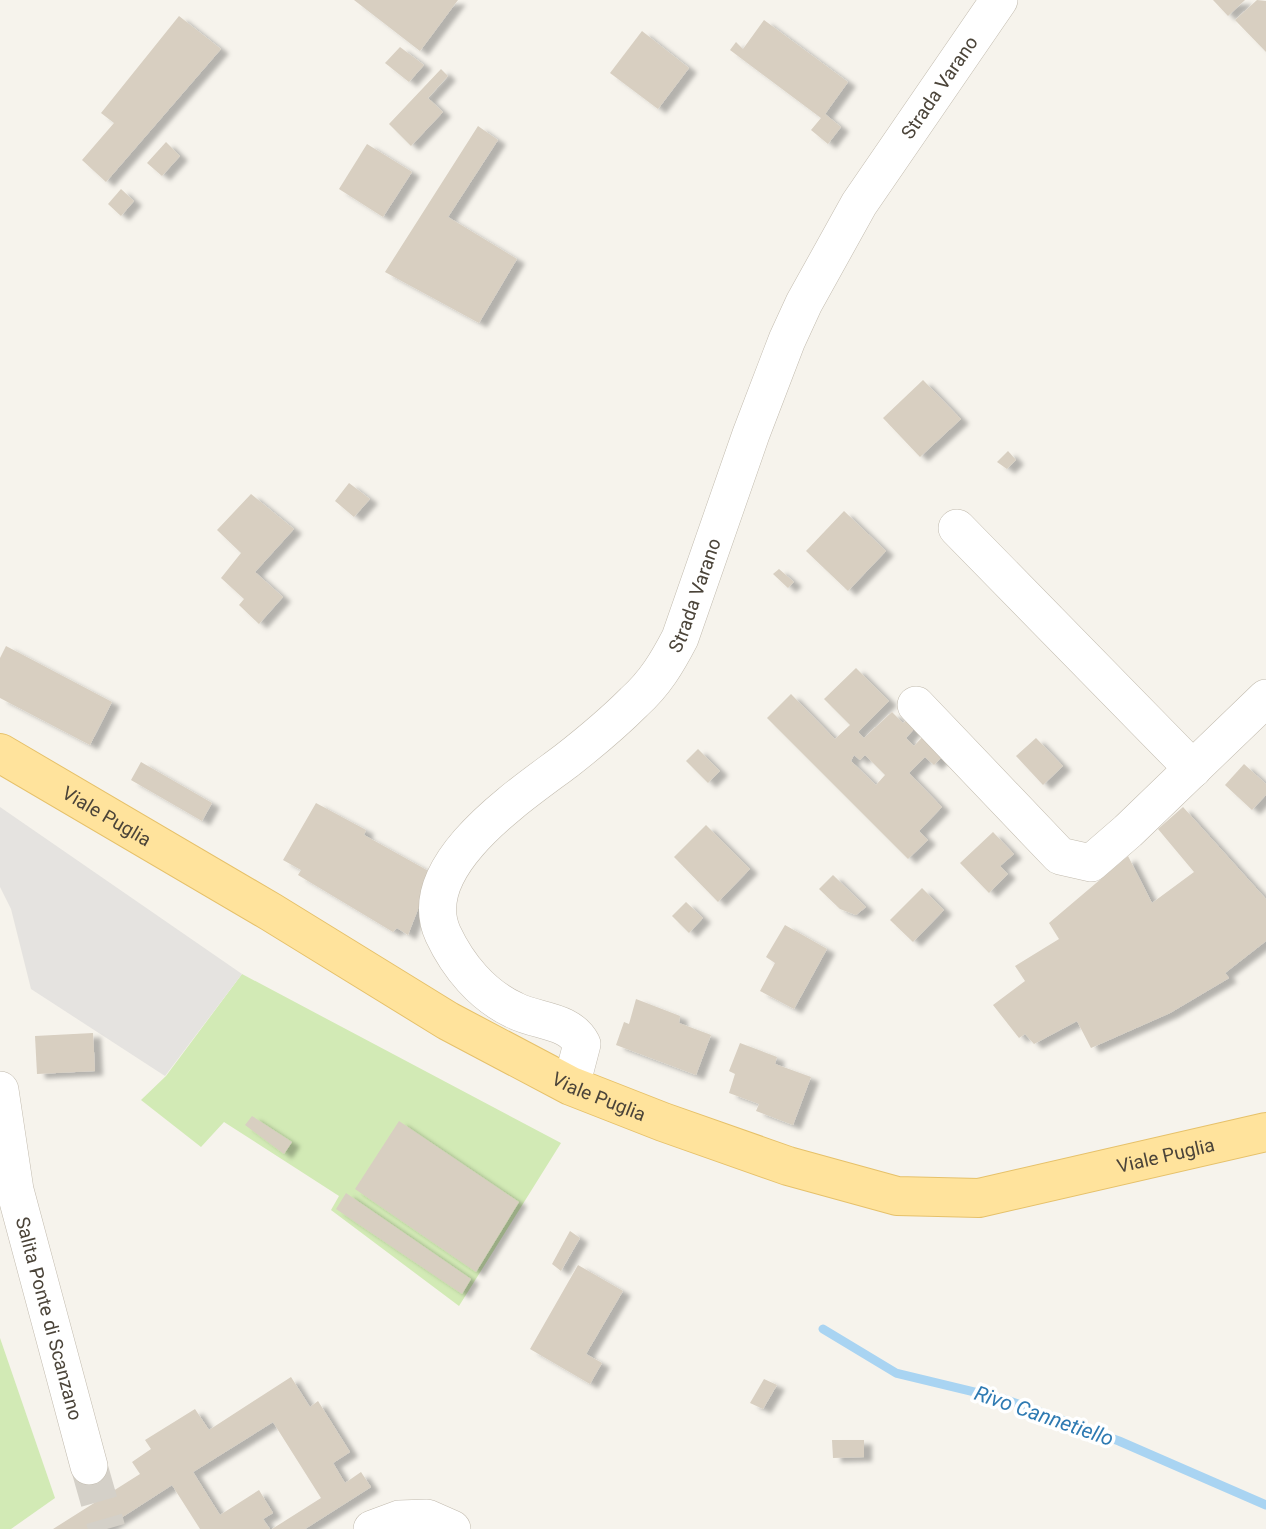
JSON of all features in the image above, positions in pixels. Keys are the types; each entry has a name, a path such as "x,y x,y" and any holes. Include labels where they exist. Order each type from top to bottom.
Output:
{"main road":[{"name":"Viale Puglia","path":"0,753 271,912 448,1021 571,1086 788,1166 897,1196 979,1198 1266,1132"}],"street":[{"name":"Strada Varano","path":"571,1086 582,1044 576,1033 560,1025 516,1012 490,997 471,977 443,934 436,906 440,889 459,856 494,816 608,725 651,685 665,667 680,638 751,434 804,303 859,204 999,0"},
{"path":"957,528 1193,768"},
{"path":"916,705 1059,856 1091,863 1266,698"},
{"name":"Salita Ponte di Scanzano","path":"0,1090 15,1190 89,1466"},
{"path":"372,1529 400,1519 427,1518 453,1529"}],"green space":[{"path":"242,974 561,1143 459,1306 331,1210 339,1196 224,1122 201,1147 141,1100 166,1076"},
{"path":"0,1338 55,1498 11,1529 0,1529"}],"shaded area":[{"path":"0,807 242,974 165,1076 31,989 11,909 0,887"}],"building":[{"path":"354,0 458,0 420,51"},
{"path":"1213,0 1245,0 1228,16"},
{"path":"1257,0 1266,1 1266,52 1235,20"},
{"path":"179,16 221,49 106,182 82,160 114,123 101,113"},
{"path":"764,20 848,82 825,114 841,127 828,144 811,130 821,118 730,50 736,42 743,49"},
{"path":"642,31 689,68 658,109 610,73"},
{"path":"400,47 424,65 409,82 385,63"},
{"path":"441,69 448,76 428,98 443,112 411,146 389,124"},
{"path":"478,126 498,140 448,217 517,259 479,323 385,272"},
{"path":"166,142 180,156 162,176 147,163"},
{"path":"367,144 412,172 383,217 339,189"},
{"path":"121,189 134,201 121,216 108,204"},
{"path":"923,380 961,419 920,457 883,418"},
{"path":"1008,451 1016,460 1007,469 997,462"},
{"path":"349,483 370,499 354,517 335,501"},
{"path":"251,494 294,529 255,572 283,597 259,624 239,605 244,599 221,578 241,553 217,530"},
{"path":"844,511 886,551 848,591 806,551"},
{"path":"779,569 794,582 788,588 773,574"},
{"path":"6,646 112,702 90,745 0,698 0,658"},
{"path":"856,668 889,701 858,732 864,738 892,712 914,729 906,738 914,746 930,729 950,749 934,765 925,757 909,773 942,807 919,831 928,840 908,859 767,718 791,694 835,739 850,725 824,699","holes":["854,755 860,760 865,755 885,775 876,785 851,761"]},
{"path":"1036,738 1063,766 1043,785 1016,756"},
{"path":"698,749 720,771 708,783 686,761"},
{"path":"141,762 212,803 202,821 131,780"},
{"path":"1244,764 1266,784 1266,795 1252,810 1225,785"},
{"path":"316,803 366,830 364,835 432,873 408,935 397,928 393,932 298,875 301,870 283,860"},
{"path":"1183,807 1266,899 1266,941 1225,973 1229,978 1170,1013 1091,1048 1077,1021 1034,1044 1025,1034 1019,1038 993,1005 1025,981 1015,966 1059,939 1049,923 1128,856 1152,903 1194,872 1158,829"},
{"path":"706,825 750,869 718,902 674,857"},
{"path":"993,832 1014,854 1000,866 1008,874 989,893 960,863"},
{"path":"833,875 866,907 856,915 840,909 819,889"},
{"path":"922,888 944,910 913,942 890,920"},
{"path":"686,902 703,918 689,933 672,916"},
{"path":"785,925 827,949 794,1009 760,991 775,963 766,957"},
{"path":"636,999 680,1016 679,1023 711,1035 696,1075 616,1045 624,1022 629,1024"},
{"path":"93,1033 95,1071 37,1074 35,1036"},
{"path":"740,1043 777,1057 775,1064 811,1077 793,1125 756,1111 759,1104 729,1093 735,1074 729,1071"},
{"path":"252,1116 292,1142 284,1154 245,1125"},
{"path":"399,1121 519,1202 476,1272 355,1189"},
{"path":"346,1193 471,1279 462,1294 336,1209"},
{"path":"570,1231 580,1238 561,1271 552,1264"},
{"path":"578,1265 623,1291 586,1354 602,1363 590,1384 530,1349"},
{"path":"291,1377 310,1407 318,1401 350,1452 333,1463 345,1483 361,1472 371,1487 305,1529 272,1529 321,1498 273,1422 193,1472 220,1515 259,1490 273,1513 263,1519 270,1529 200,1529 172,1485 104,1529 53,1529 140,1474 132,1462 151,1449 145,1440 195,1409 209,1430"},
{"path":"764,1379 777,1385 763,1409 750,1403"},
{"path":"832,1440 864,1440 864,1457 833,1458"}],"waterway":[{"name":"Rivo Cannetiello","path":"823,1329 896,1373 1004,1399 1119,1441 1266,1505"}],"tunnel":[{"path":"89,1466 107,1529"}]}
